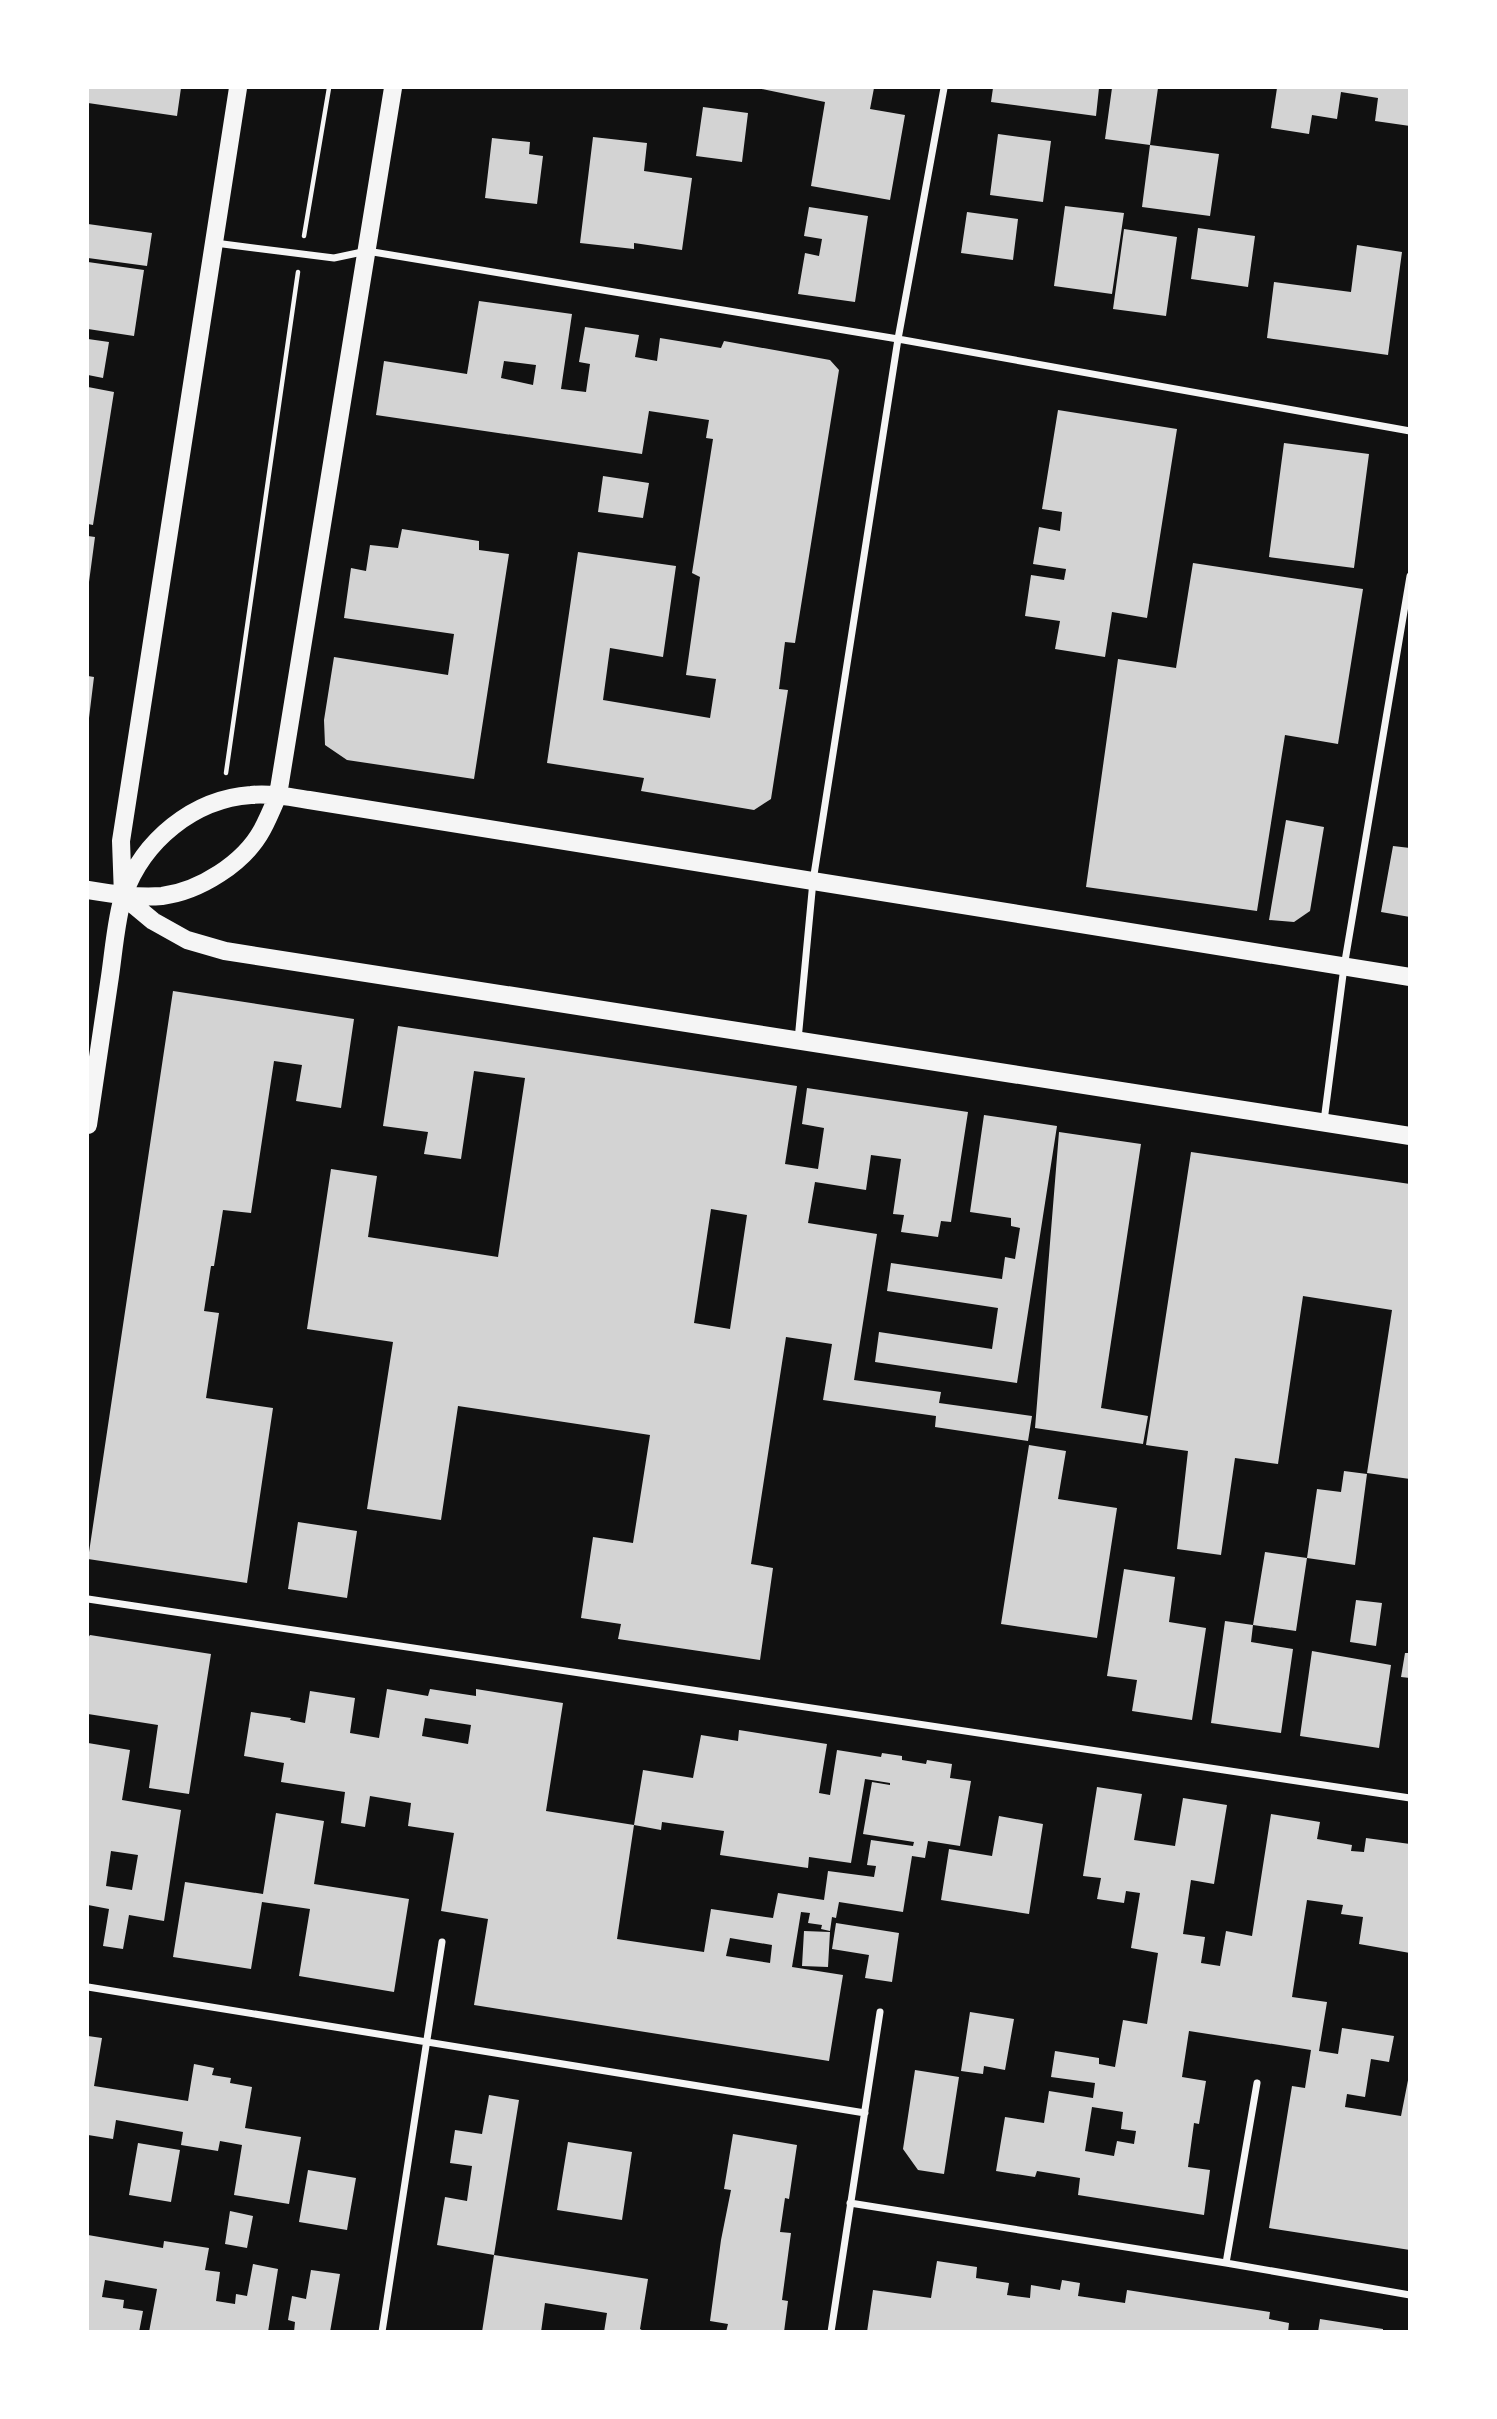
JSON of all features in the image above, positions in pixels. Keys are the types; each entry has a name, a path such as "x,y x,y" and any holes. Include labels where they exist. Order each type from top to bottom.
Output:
{"main road":[{"path":"88,1125 123,896 121,841 238,88"},
{"path":"88,890 123,896 164,895 202,884 235,862 261,832 278,795 393,88"},
{"path":"123,896 141,859 167,829 202,807 222,800 250,795 278,795 1409,977"},
{"path":"123,896 153,921 187,940 225,951 1409,1136"}],"street":[{"path":"798,1040 813,881 898,339 944,88"},
{"path":"214,243 334,258 367,251 898,339 1409,430"},
{"path":"1324,1123 1344,967 1409,576"},
{"path":"88,1599 1409,1798"},
{"path":"382,2332 442,1942"},
{"path":"88,1987 865,2113"},
{"path":"831,2332 880,2012"},
{"path":"1226,2263 1257,2083"},
{"path":"850,2203 1409,2295"}],"path":[{"path":"222,800 301,254 329,88"}],"building":[{"path":"88,88 181,88 177,116 88,103"},
{"path":"757,88 874,88 870,109 905,115 890,200 811,186 825,102"},
{"path":"993,88 1099,88 1096,116 991,102"},
{"path":"1112,88 1158,88 1150,145 1105,139"},
{"path":"1277,88 1410,88 1410,126 1375,121 1378,98 1341,92 1337,119 1312,115 1309,134 1271,128"},
{"path":"703,107 748,113 742,162 696,156"},
{"path":"998,134 1051,141 1043,202 990,195"},
{"path":"593,137 647,143 644,171 692,178 682,250 634,243 634,249 580,243"},
{"path":"492,138 530,142 529,154 543,156 537,204 485,198"},
{"path":"1150,145 1219,154 1210,216 1142,207"},
{"path":"1065,206 1124,213 1112,294 1054,286"},
{"path":"809,207 868,216 855,302 798,294 805,253 819,256 822,239 804,236"},
{"path":"967,212 1018,219 1013,260 961,253"},
{"path":"88,224 152,233 147,266 88,258"},
{"path":"1198,228 1255,236 1248,287 1191,279"},
{"path":"1124,229 1177,237 1166,316 1113,309"},
{"path":"1357,245 1402,252 1388,355 1267,338 1274,282 1351,292"},
{"path":"88,262 144,270 134,336 88,329"},
{"path":"479,301 572,314 561,389 586,392 590,364 579,362 585,327 639,335 635,357 657,361 660,338 721,348 724,341 830,360 839,370 795,643 785,642 779,689 788,690 771,799 754,810 641,791 644,778 547,763 578,552 676,566 663,657 610,648 603,700 710,718 716,679 686,675 700,577 692,573 713,439 706,438 709,420 649,411 642,454 376,415 384,361 467,374","holes":["504,361 536,365 533,385 501,378"]},
{"path":"88,339 109,342 103,378 88,375"},
{"path":"88,387 114,392 93,525 88,524"},
{"path":"1058,410 1177,429 1147,618 1112,612 1105,657 1055,649 1060,621 1025,616 1031,575 1064,580 1066,569 1033,564 1039,527 1060,531 1062,512 1042,509"},
{"path":"1284,443 1369,454 1354,568 1269,557"},
{"path":"603,476 649,483 643,518 598,512"},
{"path":"402,529 479,541 479,550 509,554 474,779 347,760 325,745 324,720 334,657 448,675 454,634 344,618 351,568 366,571 370,545 398,548"},
{"path":"88,536 95,537 89,582 88,582"},
{"path":"1193,563 1363,589 1338,744 1285,735 1257,911 1086,887 1118,659 1176,668"},
{"path":"88,676 94,677 89,718 88,718"},
{"path":"1286,820 1324,827 1310,911 1294,922 1269,920"},
{"path":"1393,846 1410,848 1410,917 1381,912"},
{"path":"173,991 354,1019 341,1108 296,1101 302,1065 274,1061 251,1213 223,1210 214,1266 211,1266 204,1311 219,1313 206,1398 273,1408 247,1583 88,1559"},
{"path":"398,1026 797,1086 785,1164 818,1169 824,1128 802,1124 807,1088 968,1112 951,1222 941,1221 938,1237 901,1232 904,1215 893,1214 901,1159 871,1155 866,1190 815,1182 808,1223 877,1234 854,1380 941,1392 939,1403 1032,1416 1028,1441 935,1427 936,1416 823,1400 832,1344 786,1337 751,1564 773,1568 760,1660 618,1639 621,1624 581,1618 593,1537 633,1543 650,1435 458,1406 441,1520 367,1509 393,1342 307,1329 331,1169 377,1176 368,1237 498,1257 525,1078 474,1071 461,1159 424,1154 428,1132 383,1126","holes":["711,1209 747,1215 730,1329 694,1323"]},
{"path":"984,1115 1057,1126 1017,1383 875,1362 879,1332 992,1349 998,1308 887,1291 891,1263 1002,1279 1005,1257 1015,1259 1020,1228 1011,1226 1011,1218 970,1212"},
{"path":"1059,1132 1141,1144 1101,1408 1148,1416 1143,1444 1035,1428"},
{"path":"1191,1152 1410,1184 1410,1479 1367,1473 1392,1310 1303,1296 1278,1464 1235,1458 1221,1555 1177,1549 1188,1451 1146,1445"},
{"path":"1029,1445 1066,1451 1058,1499 1117,1508 1097,1638 1001,1624"},
{"path":"1344,1471 1367,1474 1355,1565 1307,1558 1317,1489 1341,1492"},
{"path":"298,1522 357,1531 347,1598 288,1589"},
{"path":"1265,1552 1307,1558 1296,1631 1253,1625"},
{"path":"1124,1569 1175,1577 1169,1622 1206,1628 1192,1720 1132,1711 1137,1680 1107,1676"},
{"path":"1356,1600 1382,1603 1376,1646 1350,1642"},
{"path":"1225,1621 1253,1625 1251,1642 1293,1649 1281,1733 1211,1723"},
{"path":"90,1635 211,1654 189,1794 149,1788 158,1725 88,1714"},
{"path":"1312,1651 1391,1665 1379,1748 1300,1736"},
{"path":"1405,1653 1410,1653 1410,1678 1401,1677"},
{"path":"387,1689 428,1696 430,1689 476,1696 476,1689 563,1703 546,1811 634,1825 643,1770 693,1778 701,1735 738,1741 739,1730 827,1744 819,1793 830,1795 837,1750 881,1757 882,1753 902,1756 902,1760 926,1764 927,1760 952,1764 950,1778 971,1781 960,1846 928,1841 925,1858 912,1856 903,1912 839,1902 836,1918 832,1917 830,1931 821,1929 822,1925 808,1923 810,1913 801,1912 792,1967 843,1975 829,2061 474,2005 488,1919 441,1911 454,1833 408,1826 411,1803 370,1796 365,1827 341,1823 345,1792 281,1782 284,1763 244,1756 251,1712 291,1718 290,1720 305,1723 310,1691 355,1698 350,1733 379,1738","holes":["425,1718 471,1725 468,1744 422,1736","865,1779 890,1785 872,1782 863,1834 914,1842 913,1846 871,1840 867,1865 876,1866 874,1877 828,1871 824,1900 778,1893 773,1918 711,1909 704,1952 617,1939 634,1825 661,1830 662,1822 724,1831 720,1855 808,1868 809,1857 851,1863","730,1938 772,1945 770,1963 726,1956"]},
{"path":"88,1743 130,1750 122,1800 181,1810 164,1921 129,1915 123,1949 103,1946 109,1909 88,1905","holes":["111,1851 138,1855 132,1890 106,1886"]},
{"path":"1097,1787 1142,1794 1134,1840 1175,1846 1183,1798 1227,1805 1214,1884 1191,1880 1183,1934 1205,1937 1201,1963 1220,1966 1226,1931 1252,1936 1271,1814 1320,1822 1317,1839 1352,1845 1351,1851 1364,1852 1366,1838 1410,1844 1410,1953 1359,1944 1363,1917 1341,1914 1343,1905 1307,1900 1292,1997 1327,2002 1319,2051 1338,2054 1342,2028 1394,2036 1389,2062 1371,2059 1365,2097 1347,2094 1345,2107 1401,2116 1410,2070 1410,2250 1269,2228 1292,2086 1305,2088 1311,2050 1189,2031 1182,2077 1206,2081 1199,2124 1194,2123 1188,2167 1210,2170 1204,2215 1078,2195 1080,2178 1037,2171 1035,2177 996,2171 1005,2117 1044,2123 1049,2091 1093,2098 1095,2083 1051,2077 1055,2051 1099,2058 1099,2064 1115,2067 1123,2020 1147,2024 1158,1953 1131,1948 1140,1893 1126,1891 1124,1903 1097,1899 1101,1878 1083,1876","holes":["1092,2107 1123,2112 1121,2129 1136,2131 1134,2144 1117,2141 1114,2156 1085,2151"]},
{"path":"276,1813 324,1821 314,1884 409,1899 394,1992 299,1976 310,1909 262,1902 251,1969 173,1957 185,1882 263,1894"},
{"path":"999,1816 1043,1824 1029,1914 941,1900 949,1849 992,1856"},
{"path":"836,1923 899,1933 892,1982 865,1978 869,1955 832,1949"},
{"path":"804,1931 830,1932 828,1967 802,1966"},
{"path":"970,2012 1014,2019 1005,2070 984,2066 983,2074 961,2071"},
{"path":"88,2036 102,2038 94,2086 188,2101 194,2064 214,2068 212,2075 231,2078 230,2083 252,2087 245,2128 301,2137 289,2204 234,2195 242,2145 220,2141 218,2151 181,2145 183,2132 116,2120 113,2139 88,2135"},
{"path":"915,2070 959,2077 944,2174 918,2170 903,2149"},
{"path":"489,2095 519,2100 494,2255 437,2245 445,2197 467,2201 472,2166 450,2163 455,2130 482,2134"},
{"path":"733,2134 797,2145 789,2199 785,2198 780,2232 791,2233 782,2300 788,2301 784,2332 726,2332 728,2324 710,2321 731,2190 724,2189"},
{"path":"568,2142 632,2152 622,2220 557,2210"},
{"path":"138,2143 180,2150 171,2202 129,2195"},
{"path":"308,2170 356,2178 347,2230 299,2222"},
{"path":"230,2211 253,2216 247,2248 225,2244"},
{"path":"88,2235 163,2248 164,2241 209,2248 205,2270 220,2272 216,2301 235,2304 236,2294 247,2296 253,2264 278,2269 268,2332 149,2332 157,2289 105,2280 102,2297 124,2300 123,2308 143,2311 139,2332 88,2332"},
{"path":"494,2255 648,2279 640,2329 645,2332 604,2332 607,2313 545,2303 541,2332 482,2332"},
{"path":"937,2261 977,2267 976,2278 1009,2283 1007,2295 1030,2298 1031,2285 1060,2290 1062,2280 1080,2283 1078,2296 1125,2303 1127,2290 1270,2312 1269,2319 1289,2323 1288,2332 867,2332 873,2290 931,2298"},
{"path":"311,2270 340,2274 330,2332 294,2332 295,2322 288,2320 292,2296 306,2299"},
{"path":"1320,2319 1383,2329 1383,2332 1318,2332"}]}
